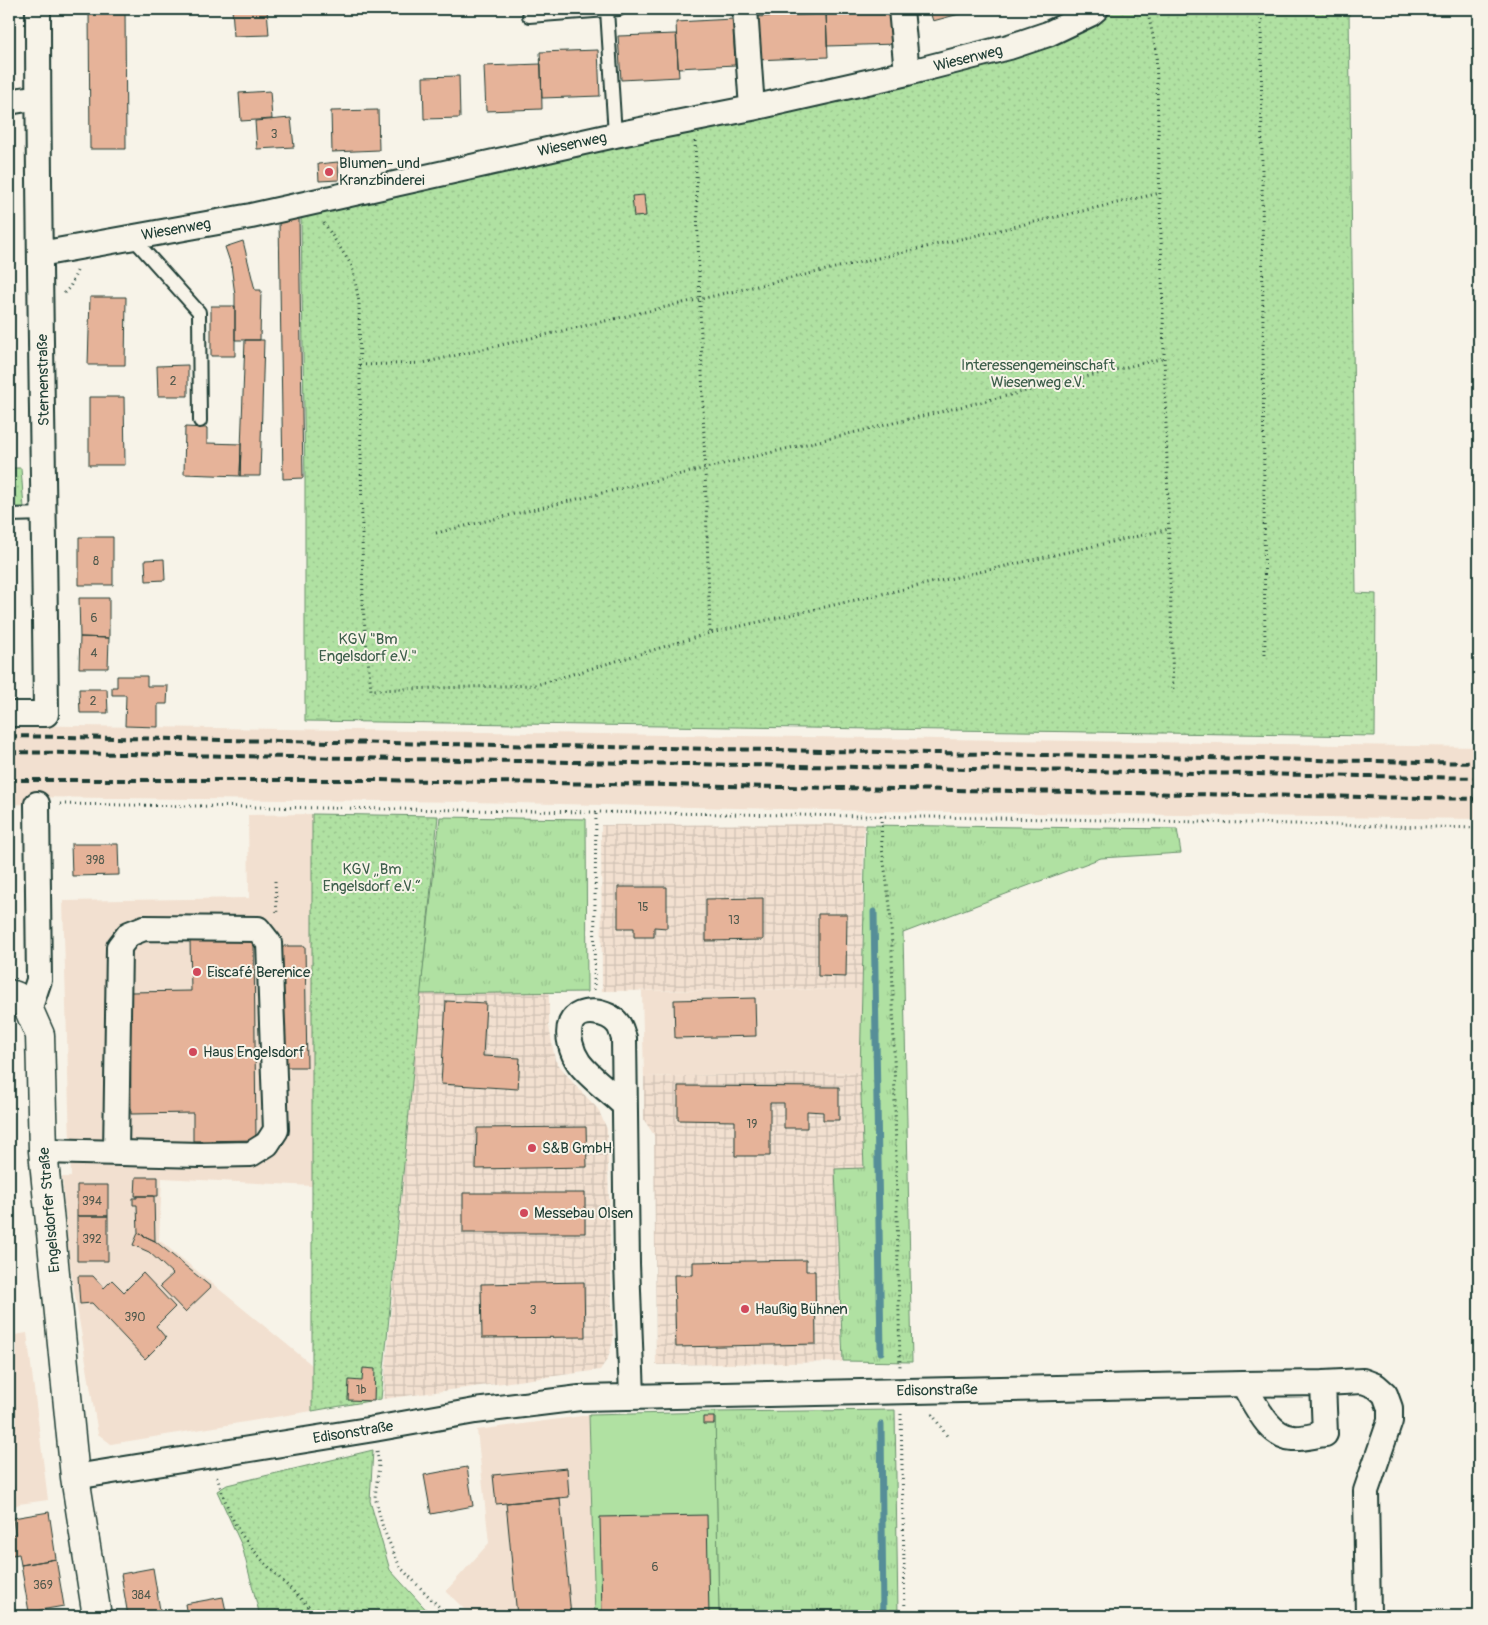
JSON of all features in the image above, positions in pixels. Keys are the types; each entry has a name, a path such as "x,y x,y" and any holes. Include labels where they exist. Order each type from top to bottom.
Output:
{"street":[{"name":"Sternenstraße","path":"9,714 46,714 38,9"},
{"path":"745,9 752,108"},
{"path":"901,9 907,73"},
{"name":"Wiesenweg","path":"40,254 251,216 615,135 752,108 907,73 1009,47 1048,34 1090,14 1096,9"},
{"path":"9,102 38,97"},
{"name":"Engelsdorfer Straße","path":"37,804 39,980 16,1006 40,1035 43,1150 75,1477 97,1616"},
{"path":"43,1150 116,1153 200,1155 251,1154 267,1144 276,1130 269,943 258,929 144,928 129,934 119,947 116,1153"},
{"path":"624,1104 590,1074 572,1050 570,1034 572,1022 580,1014 595,1013 608,1015 619,1024 624,1038 627,1264 632,1396"},
{"name":"Edisonstraße","path":"75,1477 475,1411 580,1398 1363,1382 1376,1386 1385,1394 1390,1408 1390,1422 1366,1491 1368,1616"},
{"path":"1243,1384 1270,1426 1283,1435 1293,1438 1325,1434 1323,1383"}],"lane":[{"path":"529,16 611,9 615,135"},
{"path":"132,237 199,312 200,421"},
{"path":"9,514 45,514"}],"path":[{"path":"1147,9 1156,50 1173,690"},
{"path":"1261,9 1265,656"},
{"path":"695,120 710,633"},
{"path":"360,365 423,364 1160,193"},
{"path":"295,206 324,222 352,266 359,302 363,607 371,690 536,685 710,633 1169,529"},
{"path":"42,319 70,287 89,245"},
{"path":"436,533 1164,358"},
{"path":"37,804 596,811 1479,828"},
{"path":"595,1013 596,811"},
{"path":"881,816 882,848 890,906 892,948 900,1365"},
{"path":"258,929 277,915 275,881"},
{"path":"901,1391 905,1616"},
{"path":"374,1428 379,1465 375,1497 383,1528 400,1567 448,1616"},
{"path":"211,1455 222,1494 239,1530 255,1552 318,1616"}],"shaded area":[{"path":"9,725 1479,747 1479,819 872,811 471,802 27,797 25,804 9,805"},
{"path":"312,814 312,1186 162,1178 159,1240 312,1365 312,1411 111,1444 98,1434 69,1259 62,1177 71,1177 63,901 249,898 248,815"},
{"path":"864,824 862,989 602,991 601,825"},
{"path":"9,841 13,844 13,853 9,948"},
{"path":"862,989 860,1072 644,1077 642,991"},
{"path":"549,992 549,1026 555,1060 598,1109 607,1129 613,1341 608,1358 600,1370 383,1399 420,994"},
{"path":"860,1072 864,1168 835,1170 842,1362 656,1365 654,1135 644,1120 644,1077"},
{"path":"27,1333 48,1500 19,1504 9,1509 9,1336"},
{"path":"589,1415 595,1616 471,1616 446,1591 489,1543 477,1430"}],"green space":[{"name":"Interessengemeinschaft Wiesenweg e.V.","path":"1116,9 1349,9 1356,593 1376,594 1375,736 305,721 305,480 301,219 318,211 1096,23 1109,12"},
{"path":"9,468 21,468 24,508 9,510"},
{"name":"KGV „Bm Engelsdorf e.V.“","path":"312,814 438,816 381,1399 312,1411"},
{"path":"440,817 586,819 587,992 420,994"},
{"path":"866,825 1177,829 1181,853 1101,858 903,933 912,1362 843,1361 835,1169 864,1168 860,1072"},
{"path":"895,1410 898,1616 719,1616 715,1412"},
{"path":"715,1412 719,1616 595,1616 589,1415"},
{"path":"373,1450 370,1501 390,1570 432,1616 260,1616 242,1546 217,1491 227,1485"}],"building":[{"path":"89,9 125,9 126,149 90,149"},
{"path":"232,9 267,9 269,35 234,36"},
{"path":"826,9 895,9 897,44 827,46"},
{"path":"929,9 978,9 933,21"},
{"path":"826,14 828,57 755,60 753,17"},
{"path":"733,19 735,65 678,68 676,22"},
{"path":"676,34 679,77 621,80 618,36"},
{"path":"598,50 600,96 542,98 540,52"},
{"path":"541,64 542,109 486,111 484,66"},
{"path":"459,76 460,118 424,119 423,77"},
{"path":"270,91 272,119 241,121 239,93"},
{"path":"378,110 379,150 332,152 331,111"},
{"path":"291,118 294,147 257,149 255,121"},
{"path":"9,158 12,162 14,199 9,198"},
{"name":"Blumen- und Kranzbinderei","path":"338,162 339,180 319,181 318,164"},
{"path":"644,195 646,216 634,217 632,196"},
{"path":"299,218 303,478 283,479 279,219"},
{"path":"243,241 255,290 261,290 260,340 235,340 235,295 231,265 225,247"},
{"path":"90,297 126,297 125,365 88,365"},
{"path":"211,306 235,306 235,356 211,356"},
{"path":"245,340 264,340 260,476 240,476"},
{"path":"188,365 188,396 158,396 157,366"},
{"path":"89,397 124,397 125,465 89,465"},
{"path":"185,427 207,428 207,443 241,444 240,476 184,474"},
{"path":"79,537 113,537 113,585 79,585"},
{"path":"164,559 165,580 146,581 145,560"},
{"path":"79,598 109,598 109,638 80,637"},
{"path":"80,637 109,638 108,668 79,668"},
{"path":"117,676 147,676 147,686 168,686 167,704 158,704 158,727 125,726 126,695 112,695 112,687 117,687"},
{"path":"79,689 107,689 108,713 80,713"},
{"path":"71,844 118,844 119,875 72,876"},
{"path":"618,887 667,887 667,928 654,927 654,937 634,937 634,928 618,928"},
{"path":"763,898 763,940 706,941 706,899"},
{"path":"818,914 847,914 846,977 818,976"},
{"name":"Haus Engelsdorf","path":"254,938 256,1140 193,1141 193,1113 131,1114 130,992 191,991 190,939"},
{"path":"282,946 305,946 307,1067 283,1067"},
{"path":"755,998 756,1036 675,1038 674,1000"},
{"path":"446,1001 486,1003 483,1056 520,1058 518,1089 441,1084"},
{"path":"678,1086 839,1087 839,1120 823,1120 823,1112 807,1111 807,1128 784,1128 784,1103 770,1103 770,1156 735,1156 735,1121 678,1120"},
{"name":"S&B GmbH","path":"586,1127 587,1167 476,1169 477,1128"},
{"path":"136,1177 158,1177 158,1196 135,1196"},
{"path":"77,1185 108,1185 108,1216 77,1216"},
{"name":"Messebau Olsen","path":"463,1193 585,1193 585,1233 463,1233"},
{"path":"137,1196 154,1196 155,1241 138,1233 137,1205 133,1205 133,1198 137,1198"},
{"path":"77,1216 108,1216 108,1261 77,1261"},
{"path":"138,1233 155,1241 211,1287 185,1312 160,1286 173,1274 149,1252 133,1245"},
{"name":"Haußig Bühnen","path":"806,1260 806,1271 815,1271 816,1344 676,1347 674,1275 693,1275 693,1262"},
{"path":"143,1273 175,1307 156,1326 166,1338 145,1359 92,1303 80,1304 78,1276 93,1276 104,1288 112,1280 124,1292"},
{"path":"584,1282 585,1337 482,1338 481,1284"},
{"path":"363,1368 375,1369 374,1401 348,1400 349,1380 362,1381"},
{"path":"703,1417 714,1417 714,1424 703,1424"},
{"path":"9,1452 14,1493 9,1494"},
{"path":"467,1467 473,1506 431,1514 424,1475"},
{"path":"567,1468 569,1497 496,1504 493,1475"},
{"path":"560,1498 571,1616 517,1616 506,1503"},
{"path":"49,1512 56,1559 21,1565 19,1554 12,1555 9,1535 15,1534 13,1518"},
{"path":"707,1515 709,1616 602,1616 600,1517"},
{"path":"56,1559 64,1606 29,1612 21,1565"},
{"path":"153,1568 161,1616 128,1616 121,1574"},
{"path":"223,1597 227,1616 187,1616 185,1604"}],"waterway":[{"path":"874,912 881,1352"},
{"path":"881,1425 883,1616"}],"railway":[{"path":"9,736 1479,763"},
{"path":"9,752 1479,778"},
{"path":"9,780 376,780 1479,799"}],"place":[{"name":"Blumen- und Kranzbinderei","path":"329,172"},
{"name":"Eiscafé Berenice","path":"197,972"},
{"name":"Haus Engelsdorf","path":"193,1052"},
{"name":"S&B GmbH","path":"532,1148"},
{"name":"Messebau Olsen","path":"524,1213"},
{"name":"Haußig Bühnen","path":"745,1309"}],"park label":[{"name":"KGV \"Bm Engelsdorf e.V.\"","path":"368,648"}]}
